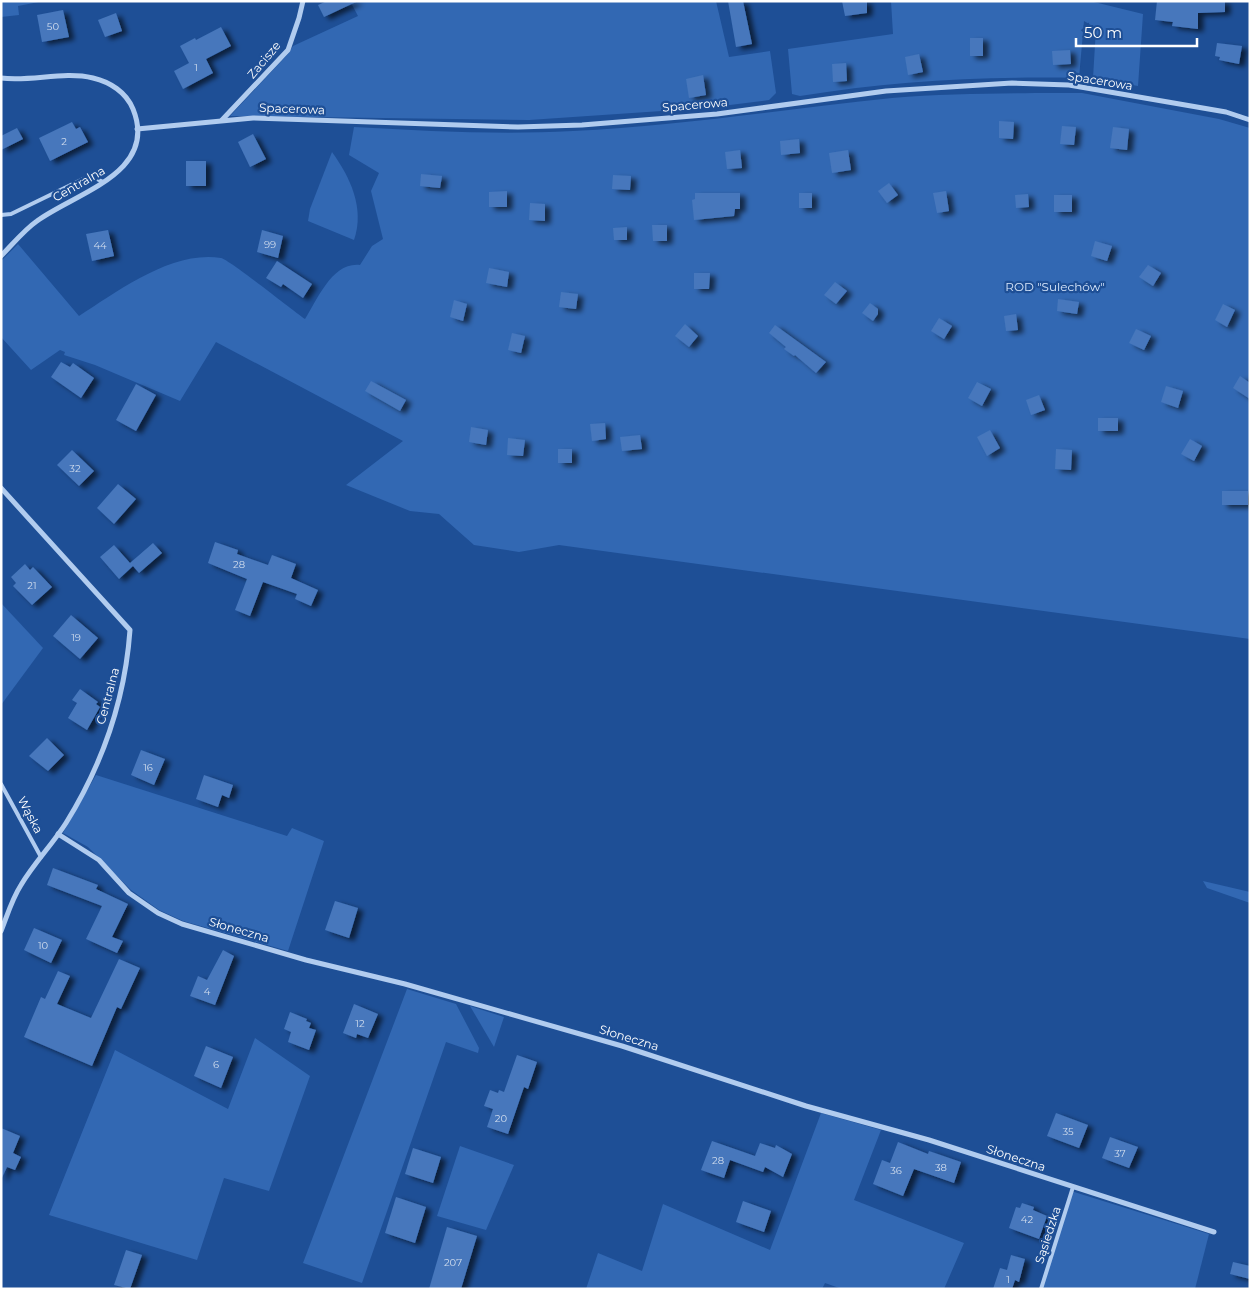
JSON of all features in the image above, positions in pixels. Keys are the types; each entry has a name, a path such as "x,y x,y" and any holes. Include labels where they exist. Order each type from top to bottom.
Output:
{"street":[{"name":"Zacisze","path":"221,121 288,50 300,18 303,1"},
{"name":"Centralna","path":"1,78 17,80 64,76 92,78 118,88 130,102 136,116 138,138 132,155 116,174 37,221 1,256"},
{"name":"Spacerowa","path":"137,129 253,118 518,127 582,125 717,114 886,92 1012,83 1069,85 1226,112 1250,120"},
{"name":"Centralna","path":"1,488 130,630 128,661 119,700 98,764 81,798 58,834 20,886 1,931"},
{"name":"Słoneczna","path":"58,834 99,860 129,893 158,913 182,924 306,960 406,984 622,1046 806,1106 919,1137 1214,1232"}],"lane":[{"path":"1,215 11,214 83,180 93,178 103,182"},
{"name":"Wąska","path":"1,784 41,857"},
{"name":"Sąsiedzka","path":"1041,1289 1074,1187"}],"green space":[{"path":"1,1 44,1 18,6 19,15 1,17"},
{"path":"350,1 716,1 729,57 770,51 776,93 769,100 706,108 529,120 230,116 288,54 293,46 358,16"},
{"path":"891,1 1090,1 1143,14 1138,86 1093,78 1096,28 1084,21 1079,78 974,79 904,83 800,96 792,94 788,49 893,34"},
{"name":"ROD \"Sulechów\"","path":"1082,93 1219,119 1250,128 1250,639 559,545 519,552 474,545 439,514 410,511 346,485 403,441 216,342 180,401 95,365 64,355 65,352 60,350 31,370 1,337 1,261 18,244 79,316 146,275 165,266 202,257 221,258 227,261 305,319 334,275 341,269 360,265 372,246 383,239 371,191 379,173 349,155 354,127 491,133 573,131 693,121 892,98"},
{"path":"332,152 350,182 357,205 357,228 354,240 308,221 310,209"},
{"path":"1,603 43,648 1,705"},
{"path":"96,775 287,836 292,828 324,841 288,951 183,921 159,910 131,890 88,847 63,833"},
{"path":"1203,881 1250,892 1250,903 1207,888"},
{"path":"407,989 456,1004 479,1048 478,1053 446,1042 362,1283 303,1263"},
{"path":"470,1006 504,1017 494,1047"},
{"path":"255,1038 310,1076 269,1191 224,1178 197,1260 49,1215 115,1050 228,1109"},
{"path":"821,1113 881,1130 854,1200 964,1243 944,1289 842,1289 825,1283 822,1289 586,1289 598,1253 642,1271 663,1204 770,1250"},
{"path":"460,1146 514,1165 486,1230 437,1216"},
{"path":"1071,1191 1209,1234 1195,1289 1042,1289"}],"building":[{"path":"327,1 358,1 324,17 318,5"},
{"path":"728,1 743,1 752,44 736,47"},
{"path":"842,1 867,1 867,13 845,16"},
{"path":"1157,1 1225,1 1225,12 1198,13 1198,29 1172,26 1173,22 1155,20"},
{"path":"63,10 69,37 42,42 37,15"},
{"path":"116,13 122,31 105,37 98,20"},
{"path":"221,27 231,46 206,59 213,73 183,89 174,71 189,63 180,46"},
{"path":"970,38 983,38 983,56 970,56"},
{"path":"1217,43 1242,46 1239,64 1219,60 1220,57 1215,56"},
{"path":"1070,50 1071,64 1053,65 1052,51"},
{"path":"919,54 923,72 908,75 905,57"},
{"path":"846,63 847,81 833,82 832,64"},
{"path":"703,75 706,95 689,98 686,79"},
{"path":"999,121 1014,122 1013,139 999,138"},
{"path":"72,122 76,129 80,127 88,142 50,161 39,138"},
{"path":"1062,126 1076,127 1074,145 1060,144"},
{"path":"1113,127 1129,129 1127,150 1110,148"},
{"path":"17,128 23,139 1,150 1,136"},
{"path":"253,134 266,159 250,167 238,142"},
{"path":"799,139 800,153 781,155 780,141"},
{"path":"740,150 742,168 727,169 725,152"},
{"path":"848,150 851,170 832,173 829,153"},
{"path":"186,161 206,161 206,186 186,186"},
{"path":"421,174 442,176 440,188 420,186"},
{"path":"613,175 631,176 630,190 612,189"},
{"path":"889,183 898,195 887,203 878,191"},
{"path":"507,191 507,207 489,207 489,192"},
{"path":"946,191 949,211 937,213 933,193"},
{"path":"695,193 740,193 740,209 735,209 734,216 694,220 692,200 695,199"},
{"path":"799,193 812,193 812,208 799,208"},
{"path":"1028,194 1029,207 1016,208 1015,195"},
{"path":"1054,195 1072,195 1072,212 1054,212"},
{"path":"530,203 545,204 545,221 529,220"},
{"path":"652,225 667,225 667,241 653,241"},
{"path":"627,227 627,240 614,240 613,228"},
{"path":"108,230 114,256 92,261 86,234"},
{"path":"262,230 283,236 278,258 257,252"},
{"path":"1095,241 1112,246 1107,261 1091,256"},
{"path":"277,261 312,284 303,298 283,284 281,287 266,278"},
{"path":"1148,265 1161,273 1153,286 1139,277"},
{"path":"489,268 509,272 507,287 486,283"},
{"path":"694,273 710,273 709,289 694,289"},
{"path":"835,282 847,291 836,304 824,295"},
{"path":"561,292 578,294 576,309 559,307"},
{"path":"1058,299 1079,302 1077,314 1057,311"},
{"path":"454,300 467,304 463,321 450,317"},
{"path":"870,303 878,309 878,314 873,321 862,313"},
{"path":"1223,304 1235,310 1227,327 1215,320"},
{"path":"1016,314 1018,330 1006,331 1004,316"},
{"path":"939,318 952,326 944,339 931,331"},
{"path":"685,324 698,336 689,347 675,336"},
{"path":"775,325 826,362 816,373 795,355 784,349 786,347 769,333"},
{"path":"1136,329 1151,336 1144,350 1129,343"},
{"path":"512,333 525,336 521,353 508,350"},
{"path":"61,362 70,367 73,363 94,378 81,398 51,377"},
{"path":"1240,376 1250,383 1250,399 1233,388"},
{"path":"371,381 406,400 400,411 365,391"},
{"path":"977,382 991,389 982,406 968,398"},
{"path":"136,384 156,395 136,431 116,420"},
{"path":"1166,386 1183,391 1178,408 1161,402"},
{"path":"1039,395 1045,410 1031,415 1026,400"},
{"path":"1098,418 1118,418 1118,431 1098,431"},
{"path":"605,423 606,439 592,441 590,424"},
{"path":"471,427 488,430 486,445 469,442"},
{"path":"990,430 1000,448 987,456 977,437"},
{"path":"640,435 642,449 622,451 620,437"},
{"path":"508,438 525,440 523,456 507,455"},
{"path":"1190,439 1202,446 1194,461 1181,454"},
{"path":"558,449 572,449 572,463 558,463"},
{"path":"1056,449 1072,450 1071,470 1055,469"},
{"path":"72,450 94,471 79,486 57,465"},
{"path":"118,484 136,499 114,524 97,508"},
{"path":"1222,491 1248,491 1248,505 1222,505"},
{"path":"215,542 238,550 237,554 268,565 272,555 296,564 291,578 318,590 311,606 295,599 297,594 263,582 250,616 235,610 247,579 208,563"},
{"path":"153,543 162,553 139,573 133,566 119,579 100,557 114,545 130,563"},
{"path":"25,564 30,570 33,567 52,587 32,605 13,586 16,583 11,577"},
{"path":"71,615 98,638 80,659 53,636"},
{"path":"80,689 98,702 96,704 100,707 87,730 68,718 77,703 72,700"},
{"path":"47,738 64,755 48,771 29,756"},
{"path":"141,750 165,759 154,785 131,775"},
{"path":"204,775 233,785 229,798 222,795 218,807 196,799"},
{"path":"53,868 98,885 96,889 128,904 112,937 123,941 117,953 86,939 102,906 47,885"},
{"path":"335,901 358,908 349,938 325,930"},
{"path":"34,928 62,940 51,963 24,950"},
{"path":"223,950 234,956 215,1005 190,996 198,976 207,980"},
{"path":"119,959 140,968 121,1009 117,1007 92,1066 24,1037 41,997 45,999 58,971 70,976 57,1004 91,1018"},
{"path":"354,1004 378,1014 368,1038 357,1034 356,1038 343,1033"},
{"path":"290,1012 307,1019 306,1021 311,1023 309,1028 316,1030 309,1050 288,1042 291,1032 284,1029"},
{"path":"206,1046 233,1057 221,1088 194,1076"},
{"path":"517,1055 537,1062 528,1089 524,1087 508,1134 487,1127 493,1109 484,1106 490,1090 498,1093 499,1090 504,1092"},
{"path":"1056,1113 1088,1125 1079,1148 1047,1136"},
{"path":"1,1128 20,1136 13,1153 21,1157 15,1170 7,1167 1,1180"},
{"path":"1110,1137 1138,1147 1129,1168 1102,1158"},
{"path":"712,1141 755,1156 760,1143 775,1148 776,1145 792,1154 783,1177 765,1167 763,1172 730,1160 724,1178 701,1170"},
{"path":"898,1142 928,1154 929,1151 961,1162 954,1183 914,1169 903,1196 873,1184 882,1160 890,1163"},
{"path":"413,1148 441,1157 433,1183 405,1174"},
{"path":"396,1197 426,1207 415,1243 385,1233"},
{"path":"743,1201 771,1211 764,1232 736,1222"},
{"path":"1022,1203 1034,1207 1033,1210 1047,1216 1039,1239 1009,1228 1016,1207 1020,1208"},
{"path":"447,1227 477,1236 461,1289 429,1289"},
{"path":"126,1250 142,1255 130,1289 114,1285"},
{"path":"1011,1255 1025,1259 1019,1282 1015,1280 1012,1289 993,1289 1000,1268 1007,1270"},
{"path":"1233,1262 1250,1266 1250,1279 1230,1274"}]}
